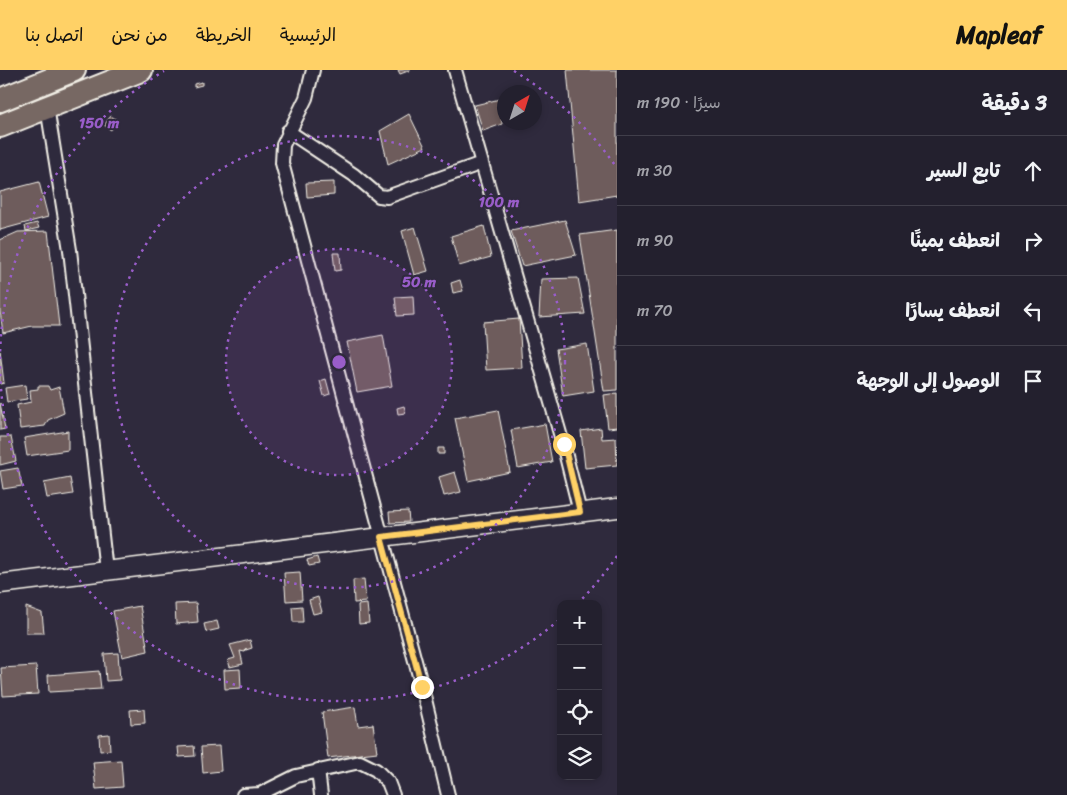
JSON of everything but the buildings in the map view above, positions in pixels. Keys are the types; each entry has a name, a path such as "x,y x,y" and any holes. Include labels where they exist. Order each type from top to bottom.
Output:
{"highway":[{"path":"0,100 74,70"},
{"path":"0,126 141,70"}],"street":[{"path":"313,70 306,98 288,131 283,145 282,163 448,795"},
{"path":"454,70 564,444 580,512"},
{"path":"47,107 70,250 106,571"},
{"path":"288,131 354,175 379,196 387,197 482,163"},
{"path":"0,584 617,508"},
{"path":"243,795 259,794 296,776 360,762 376,770 388,782 393,795"},
{"path":"318,770 321,795"}],"route":[{"path":"422,687 381,537 580,512 564,444"}]}
